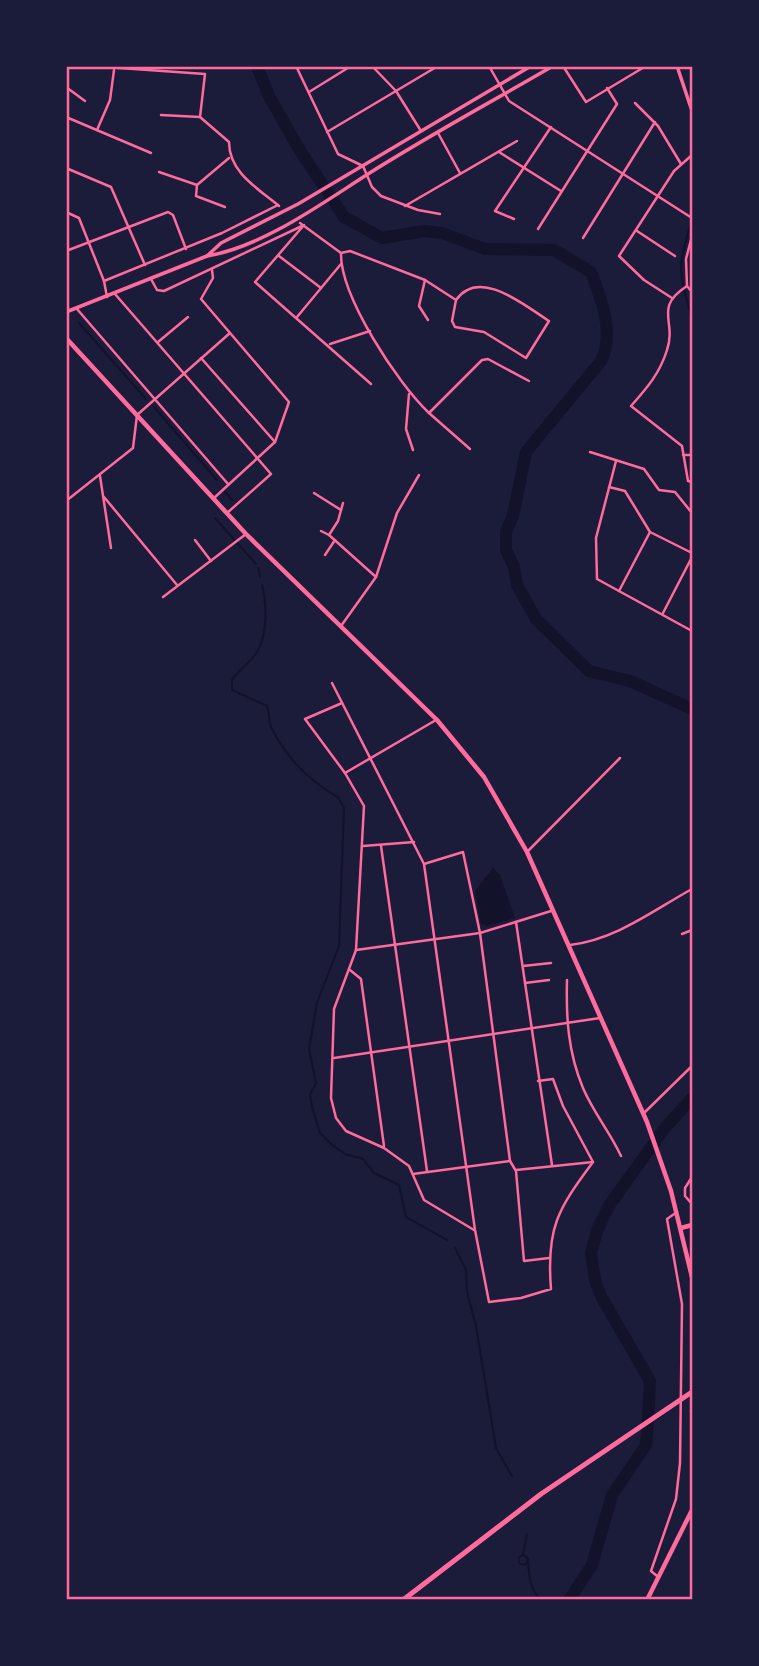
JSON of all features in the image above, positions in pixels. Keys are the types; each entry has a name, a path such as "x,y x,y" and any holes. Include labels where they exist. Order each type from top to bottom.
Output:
{"highway":[{"path":"402,1600 541,1494 692,1392"}],"main road":[{"path":"66,338 246,534 436,720 484,777 527,852 647,1122 671,1191 692,1277"},
{"path":"681,1228 692,1225"},
{"path":"647,1600 692,1510"}],"street":[{"path":"92,66 205,74 206,89 200,117"},
{"path":"296,66 338,154 363,166 372,187 381,197 440,214"},
{"path":"308,93 351,66"},
{"path":"372,66 396,91 421,131"},
{"path":"327,132 438,66"},
{"path":"489,66 509,101 691,217"},
{"path":"206,256 221,243 298,204 531,66"},
{"path":"66,313 206,256 224,253 305,214 438,132 553,66"},
{"path":"563,66 586,102 646,66"},
{"path":"677,66 692,111"},
{"path":"97,130 110,100 115,68"},
{"path":"66,88 85,101"},
{"path":"538,229 617,104 607,88"},
{"path":"635,103 655,122 681,165"},
{"path":"104,281 186,249 278,205 246,180 229,158 229,142 200,117 161,115"},
{"path":"66,117 151,153"},
{"path":"583,238 655,122"},
{"path":"514,219 495,211 551,127"},
{"path":"438,132 461,174"},
{"path":"405,206 517,141"},
{"path":"499,152 561,191"},
{"path":"672,298 644,280 619,257 658,196 692,155"},
{"path":"225,207 196,195 197,185 229,158"},
{"path":"66,168 111,187 145,265"},
{"path":"159,172 197,185"},
{"path":"66,212 79,218 104,281 107,297"},
{"path":"66,251 168,212 173,215 186,249"},
{"path":"151,279 157,290 164,291 302,224"},
{"path":"302,224 341,253 350,251 425,280 456,300"},
{"path":"302,224 279,256 255,282 329,344 371,384"},
{"path":"636,231 675,256"},
{"path":"692,236 686,259 684,287 667,306 669,347 653,382 631,406 682,446 688,481 692,482"},
{"path":"341,253 341,264 370,331 409,394 470,449"},
{"path":"279,256 321,288"},
{"path":"297,317 341,264"},
{"path":"212,270 213,278 201,299 289,402 275,442 214,498"},
{"path":"425,280 419,306 428,320"},
{"path":"470,286 503,291 548,321 526,358 484,332 456,327 452,321 456,300 464,289 470,286"},
{"path":"684,287 692,292"},
{"path":"115,294 271,474 227,513"},
{"path":"77,309 229,485"},
{"path":"157,343 188,317"},
{"path":"329,344 370,331"},
{"path":"66,501 132,448 137,415 230,333"},
{"path":"201,358 275,442"},
{"path":"429,413 482,360 488,359 528,381"},
{"path":"409,394 406,429 413,450"},
{"path":"590,452 644,469 659,490 675,492 692,513"},
{"path":"683,454 692,454"},
{"path":"616,461 596,538 597,579 692,631"},
{"path":"341,626 376,577 397,513 419,475"},
{"path":"100,476 111,548"},
{"path":"609,487 625,491 650,532 692,555 662,614"},
{"path":"314,493 341,510"},
{"path":"104,497 177,585"},
{"path":"329,535 338,522 343,503"},
{"path":"321,531 376,577"},
{"path":"619,591 650,532"},
{"path":"163,597 246,534"},
{"path":"195,540 211,561"},
{"path":"325,555 335,540"},
{"path":"332,683 424,864 475,1230 489,1302 521,1298 551,1289 549,1258 561,1205 593,1162"},
{"path":"342,703 304,719 345,773 364,806 356,950 351,970 334,1009 331,1098 336,1118 346,1131 384,1148 409,1166 424,1200 475,1230"},
{"path":"345,773 436,720"},
{"path":"527,852 620,758"},
{"path":"363,846 414,842"},
{"path":"381,846 427,1171"},
{"path":"424,864 463,852 480,933 510,1161 516,1171 524,1261 549,1258"},
{"path":"567,946 594,942 628,928 692,889"},
{"path":"356,950 480,933 551,911"},
{"path":"516,922 552,1165"},
{"path":"682,934 692,930"},
{"path":"523,966 551,963"},
{"path":"351,970 361,979 384,1148"},
{"path":"525,983 549,980"},
{"path":"567,980 566,1023 572,1057 584,1090 621,1156"},
{"path":"334,1058 600,1018"},
{"path":"643,1114 692,1066"},
{"path":"538,1081 553,1079 562,1106 593,1162"},
{"path":"413,1174 510,1161"},
{"path":"516,1171 593,1162"},
{"path":"692,1177 685,1188 685,1196 692,1204"},
{"path":"658,1577 651,1571 676,1499 680,1463 682,1304 667,1220 677,1212"}],"shaded area":[{"path":"493,868 500,875 515,918 487,926 481,924 475,891"}],"waterway":[{"path":"257,66 269,96 299,149 344,217 382,238 424,231 442,233 485,249 554,250 591,272 605,316 605,350 601,361 526,452 513,516 506,532 506,550 514,567 517,585 536,619 589,671 630,681 692,709"},
{"path":"687,66 692,69"},
{"path":"692,219 681,269 692,319"},
{"path":"79,323 146,399"},
{"path":"154,407 217,480"},
{"path":"225,492 232,500"},
{"path":"215,518 256,564"},
{"path":"258,568 260,577"},
{"path":"262,585 265,602 262,640 255,655 232,680 232,690 267,706 271,727 291,758 308,776 338,797 344,808 339,946 317,1003 309,1049 316,1083 310,1095 312,1107 320,1133 332,1145 345,1154 363,1159 374,1173 399,1185 406,1217 447,1240"},
{"path":"569,1600 592,1565 612,1495 646,1445 648,1421 650,1381 601,1296 595,1280 591,1253 598,1228 610,1204 665,1128 692,1098"},
{"path":"455,1248 466,1270 467,1292 476,1326 496,1448 512,1476"},
{"path":"523,1554 527,1534"},
{"path":"523,1556 527,1560 523,1564 519,1560 523,1556"},
{"path":"528,1559 532,1586 541,1600"}]}
